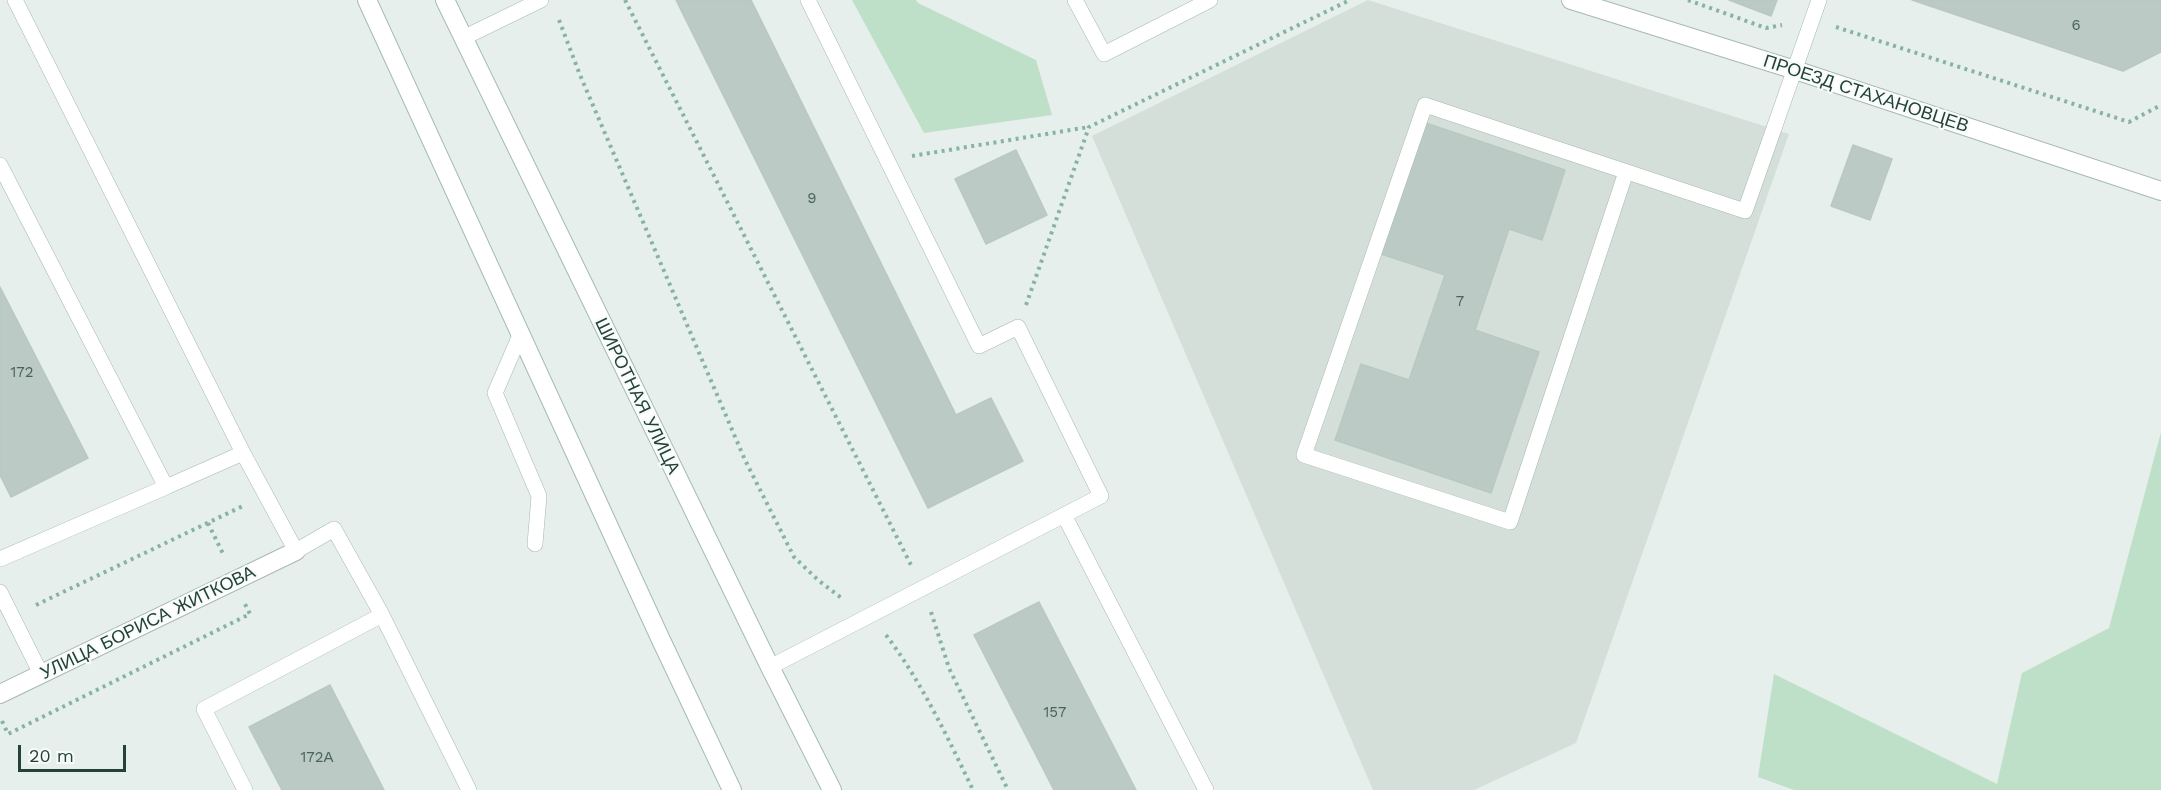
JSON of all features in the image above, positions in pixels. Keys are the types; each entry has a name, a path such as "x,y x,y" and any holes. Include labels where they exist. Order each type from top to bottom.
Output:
{"main road":[{"path":"367,0 732,790"},
{"name":"ШИРОТНАЯ УЛИЦА","path":"445,0 832,790"},
{"name":"ПРОЕЗД СТАХАНОВЦЕВ","path":"1571,0 1794,70 2161,191"},
{"name":"УЛИЦА БОРИСА ЖИТКОВА","path":"0,694 296,551"}],"lane":[{"path":"15,0 243,453 296,551 334,529 382,615 469,790"},
{"path":"463,38 541,0"},
{"path":"770,667 1101,496 1018,327 979,346 808,0"},
{"path":"1075,0 1104,54 1210,0"},
{"path":"1626,172 1510,522 1304,454 1425,105 1745,211 1819,0"},
{"path":"0,165 166,487"},
{"path":"521,333 495,393 539,496 535,544"},
{"path":"0,559 243,453"},
{"path":"1064,514 1206,790"},
{"path":"0,592 41,674"},
{"path":"245,790 204,708 382,615"}],"path":[{"path":"625,0 923,588 949,668 1008,790"},
{"path":"887,160 1089,127 1350,0"},
{"path":"1688,0 1766,28 1813,19 2129,122 2161,105"},
{"path":"557,17 740,449 794,557 818,580 887,636 901,656 953,749 973,790"},
{"path":"1018,327 1089,127"},
{"path":"12,616 267,494"},
{"path":"0,718 8,734 97,689"}],"shaded area":[{"path":"1368,0 1789,134 1576,743 1474,790 1373,790 1092,136"}],"green space":[{"path":"852,0 916,0 1036,60 1052,115 924,133"},
{"path":"2161,432 2161,790 1794,790 1758,777 1774,674 1997,784 2022,673 2109,628"}],"building":[{"path":"676,0 751,0 956,415 991,398 1023,461 928,508"},
{"path":"1729,0 1777,0 1771,16"},
{"path":"1912,0 2161,0 2161,52 2123,71"},
{"path":"1426,123 1565,170 1542,240 1509,229 1475,330 1539,352 1491,493 1335,440 1361,364 1409,380 1445,275 1381,254"},
{"path":"1853,145 1892,159 1870,220 1831,206"},
{"path":"1016,150 1047,215 986,244 955,179"},
{"path":"0,287 88,458 11,497 0,475"},
{"path":"1039,602 1136,790 1054,790 974,635"},
{"path":"330,685 384,790 282,790 249,727"}]}
